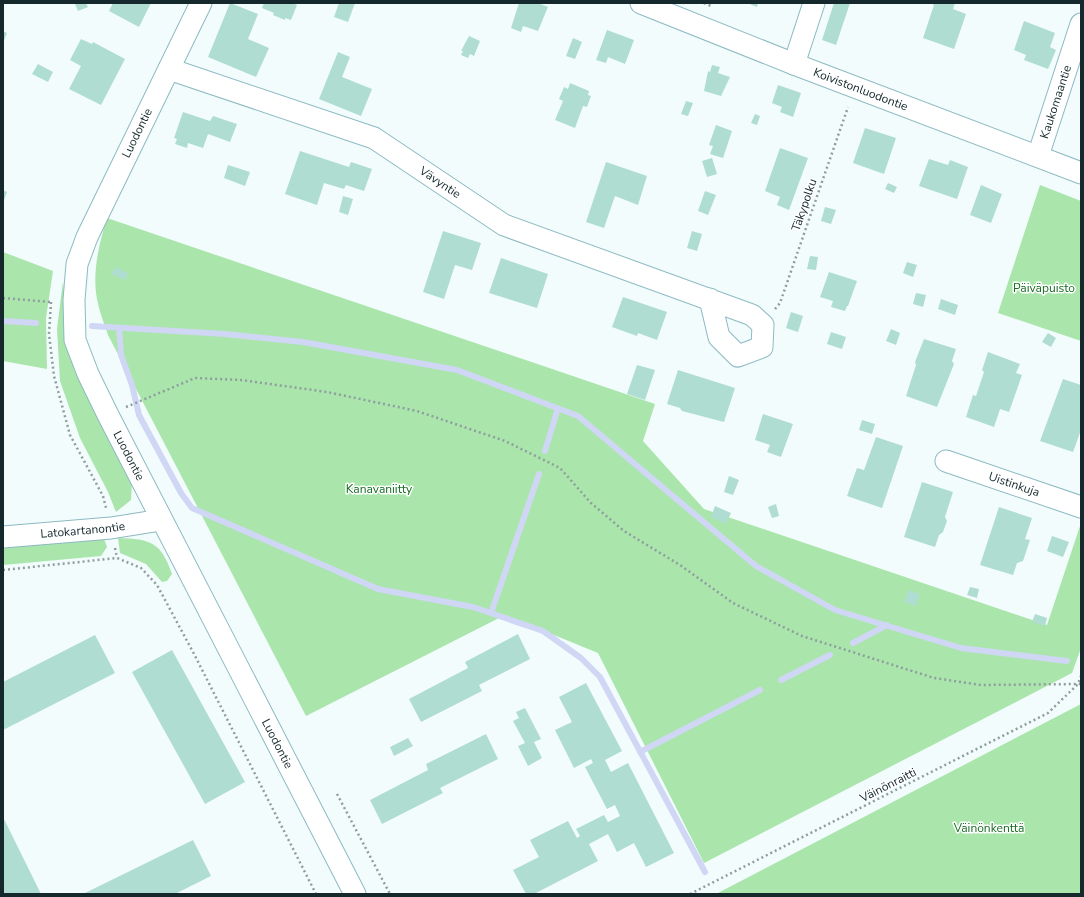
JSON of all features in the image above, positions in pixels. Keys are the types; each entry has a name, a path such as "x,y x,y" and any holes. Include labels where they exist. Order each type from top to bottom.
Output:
{"street":[{"name":"Luodontie","path":"201,3 87,237 77,264 74,300 76,340 88,374 108,415 355,894"},
{"name":"Koivistonluodontie","path":"641,3 854,88 1081,173"},
{"path":"794,64 814,3"},
{"name":"Kaukomaantie","path":"1038,156 1081,24"},
{"name":"Vävyntie","path":"169,69 374,138 504,225 752,315 763,325"},
{"path":"710,299 719,337 738,356 762,347 763,325"},
{"name":"Uistinkuja","path":"946,461 1081,507"},
{"name":"Latokartanontie","path":"3,537 111,528 161,520"}],"path":[{"name":"Täkypolku","path":"763,325 780,303 854,88"},
{"path":"3,298 51,302"},
{"path":"108,415 140,400 195,378 241,380 327,392 417,411 505,441 560,468 591,503 624,531 680,565 733,603 802,636 934,678 981,685 1080,684"},
{"path":"3,570 117,558 141,568 157,585 193,652 316,894"},
{"name":"Väinönraitti","path":"690,894 1048,713 1080,684 1081,676"},
{"path":"337,794 390,894"}],"green space":[{"name":"Päiväpuisto","path":"1040,185 1081,201 1081,341 998,313"},
{"name":"Kanavaniitty","path":"107,218 655,404 643,441 704,509 1047,625 1081,523 1081,648 1072,673 704,863 598,653 505,615 306,716 108,335 98,304 95,279 97,258"},
{"path":"3,252 53,271 46,318 47,369 3,361"},
{"path":"63,281 68,352 93,410 132,482 131,500 116,512 108,492 80,438 60,381 57,329"},
{"path":"118,538 147,541 159,549 164,555 172,574 167,581 162,582 146,564 120,553"},
{"path":"104,539 107,547 101,556 3,565 3,547"},
{"name":"Väinönkenttä","path":"1081,704 1081,894 716,894"}],"building":[{"path":"86,3 88,7 78,11 75,4"},
{"path":"113,3 151,3 139,27 109,11"},
{"path":"230,3 258,14 248,39 269,48 256,77 208,57"},
{"path":"264,3 292,3 297,5 291,20 285,18 285,20 262,8"},
{"path":"339,3 355,3 348,22 334,17"},
{"path":"519,3 538,3 548,7 538,31 523,26 521,32 511,28"},
{"path":"747,3 758,3 757,7"},
{"path":"834,3 850,3 836,45 822,40"},
{"path":"930,3 955,3 953,9 966,14 954,49 923,38 934,5"},
{"path":"1024,21 1055,33 1050,47 1056,50 1048,69 1024,60 1026,55 1014,50"},
{"path":"607,30 634,40 625,64 608,57 606,63 596,60"},
{"path":"3,31 7,33 3,43"},
{"path":"469,36 480,41 474,56 470,54 468,58 461,55 463,51 461,51"},
{"path":"573,38 582,42 575,59 566,56"},
{"path":"81,39 92,44 93,42 125,59 101,105 69,89 81,66 70,60"},
{"path":"338,52 350,57 342,77 372,89 361,116 319,99"},
{"path":"38,64 53,72 48,82 32,74"},
{"path":"712,65 720,67 718,73 730,77 721,96 704,91 708,71 710,72"},
{"path":"570,83 589,91 588,95 591,96 587,107 583,106 575,128 555,120 563,101 559,99 564,87 568,89"},
{"path":"778,85 801,93 793,117 780,112 782,107 772,103"},
{"path":"686,101 693,103 688,116 681,114"},
{"path":"183,112 210,121 213,116 237,124 230,142 208,134 203,148 188,143 187,148 175,144 177,139 174,138"},
{"path":"755,114 760,116 757,125 751,123"},
{"path":"716,125 732,131 723,158 710,154 713,146 709,145"},
{"path":"865,128 896,138 884,174 853,163"},
{"path":"780,148 808,158 789,210 777,205 780,197 765,191"},
{"path":"300,151 349,167 351,162 372,169 364,191 346,185 344,189 324,183 317,205 285,194"},
{"path":"712,158 717,174 707,177 702,161"},
{"path":"929,159 948,165 950,160 968,167 957,199 919,186"},
{"path":"606,162 647,176 638,205 615,196 604,228 586,222"},
{"path":"228,165 250,172 245,186 224,178"},
{"path":"888,183 897,187 894,193 885,189"},
{"path":"981,185 1002,194 991,223 970,215"},
{"path":"3,190 7,192 3,203"},
{"path":"705,191 716,195 708,215 698,211"},
{"path":"343,196 353,199 348,215 339,212"},
{"path":"825,207 836,210 831,224 821,221"},
{"path":"443,231 481,243 472,270 455,265 444,299 423,292"},
{"path":"692,231 702,234 697,251 687,248"},
{"path":"810,256 818,257 816,270 807,269"},
{"path":"501,258 548,274 537,308 489,293"},
{"path":"907,262 917,265 913,277 903,273"},
{"path":"115,267 128,273 125,280 112,274"},
{"path":"829,272 857,281 845,311 831,307 833,301 820,297"},
{"path":"916,293 926,295 923,307 913,304"},
{"path":"623,297 667,312 657,340 638,333 637,336 612,327"},
{"path":"941,299 958,305 955,315 938,309"},
{"path":"791,312 803,316 798,332 786,328"},
{"path":"891,329 900,333 896,345 886,341"},
{"path":"831,332 846,337 842,349 827,344"},
{"path":"1048,333 1056,338 1051,347 1042,342"},
{"path":"924,339 956,349 952,361 954,364 937,407 906,396 916,365 915,362"},
{"path":"988,352 1020,364 1016,373 1022,375 1009,412 1000,409 994,427 966,417 973,395 976,396 984,372 982,370"},
{"path":"637,365 655,370 645,400 627,394"},
{"path":"678,370 735,388 724,422 682,411 680,408 667,404"},
{"path":"1063,379 1081,385 1081,430 1073,452 1040,441"},
{"path":"763,414 793,424 781,457 767,452 770,445 755,440"},
{"path":"862,420 875,424 872,434 859,430"},
{"path":"876,437 903,446 882,508 847,496 857,468 864,470"},
{"path":"729,476 739,480 733,495 724,492"},
{"path":"922,482 953,492 945,517 947,521 943,532 939,535 935,547 904,537"},
{"path":"776,504 779,516 772,518 768,507"},
{"path":"715,506 731,513 726,524 711,517"},
{"path":"999,507 1032,518 1025,539 1030,540 1023,561 1017,563 1013,575 980,565"},
{"path":"1052,536 1069,542 1063,557 1047,551"},
{"path":"970,587 979,589 977,598 967,595"},
{"path":"908,590 920,594 916,606 904,602"},
{"path":"1035,614 1047,618 1045,626 1032,622"},
{"path":"518,634 530,659 479,685 482,691 421,722 409,699 468,668 465,662"},
{"path":"95,635 115,673 3,730 3,682"},
{"path":"172,650 245,782 205,804 132,672"},
{"path":"586,683 622,751 605,760 611,772 628,763 674,853 646,867 634,843 617,852 608,834 589,844 598,861 534,894 526,894 513,870 539,857 530,840 568,821 577,838 580,836 576,829 604,815 608,822 620,816 615,805 607,809 585,767 593,763 591,759 574,768 555,730 572,722 559,697"},
{"path":"525,708 541,739 534,742 542,758 528,766 518,746 525,743 513,721 519,718 516,712"},
{"path":"486,734 498,759 440,788 443,793 382,824 370,800 428,770 426,764"},
{"path":"408,738 413,746 394,756 390,747"},
{"path":"3,817 41,894 3,894"},
{"path":"193,840 211,876 175,894 83,894"}],"waterway":[{"path":"3,321 36,323"},
{"path":"92,326 225,334 303,342 457,370 578,416 756,566 835,610 961,648 1067,661"},
{"path":"119,328 121,355 132,385 139,415 181,493 192,508 378,589 473,607 543,631 581,658 600,677 705,872"},
{"path":"545,451 558,408"},
{"path":"491,613 539,474"},
{"path":"853,643 887,625"},
{"path":"781,680 830,655"},
{"path":"640,752 760,690"}]}
